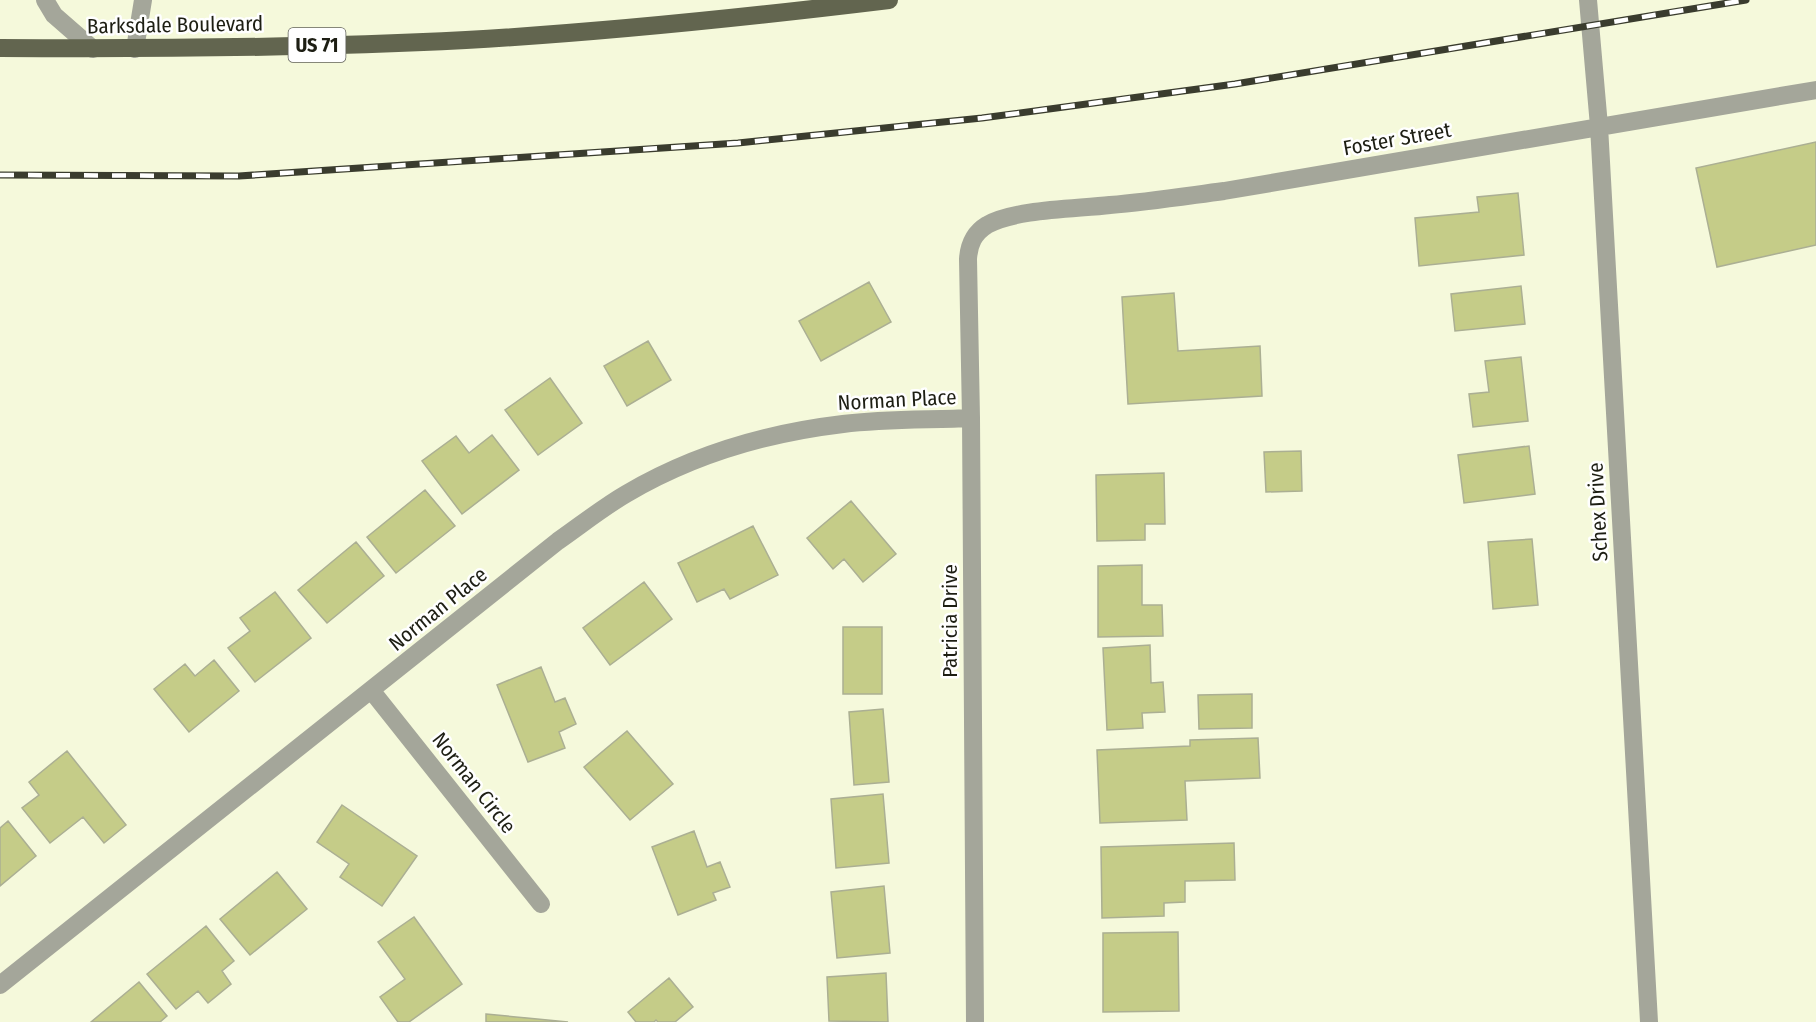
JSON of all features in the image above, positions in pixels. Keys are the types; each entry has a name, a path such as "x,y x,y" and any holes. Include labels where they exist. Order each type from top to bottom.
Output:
{"main road":[{"name":"Barksdale Boulevard","path":"0,48 259,47 466,40 634,27 802,5 889,0"}],"street":[{"path":"45,0 54,15 93,49"},
{"path":"135,49 143,0"},
{"name":"Schex Drive","path":"1588,0 1599,126 1649,1022"},
{"name":"Foster Street","path":"986,226 999,219 1023,214 1147,202 1224,191 1816,90"},
{"name":"Patricia Drive","path":"975,1022 968,259 969,247 976,234 986,226"},
{"name":"Norman Place","path":"0,985 594,515 627,494 695,460 762,439 844,424 971,418"},
{"name":"Norman Circle","path":"371,690 541,904"}],"building":[{"path":"1816,142 1816,245 1717,267 1696,168"},
{"path":"1518,193 1524,255 1419,266 1415,218 1479,212 1477,197"},
{"path":"869,282 891,322 821,361 799,321"},
{"path":"1521,286 1525,324 1455,331 1451,294"},
{"path":"1174,293 1178,351 1260,346 1262,396 1128,404 1122,297"},
{"path":"648,341 671,380 627,406 604,366"},
{"path":"1521,357 1528,421 1473,427 1469,394 1489,392 1485,361"},
{"path":"550,378 582,423 538,455 505,410"},
{"path":"492,435 519,470 462,514 422,461 456,436 469,453"},
{"path":"1529,446 1535,494 1464,503 1458,455"},
{"path":"1301,451 1302,491 1266,492 1264,452"},
{"path":"1164,473 1165,524 1145,524 1145,540 1097,541 1096,475"},
{"path":"425,490 455,526 396,573 367,537"},
{"path":"851,501 896,554 863,582 844,559 833,569 807,538"},
{"path":"753,526 778,575 730,599 724,589 697,602 678,563"},
{"path":"1532,539 1538,605 1493,609 1488,542"},
{"path":"356,542 384,576 327,623 298,590"},
{"path":"1142,565 1142,605 1162,605 1163,636 1098,637 1098,566"},
{"path":"644,582 672,619 610,665 583,628"},
{"path":"275,592 311,638 255,682 228,648 250,631 240,618"},
{"path":"843,627 882,627 882,694 843,694"},
{"path":"1150,645 1151,683 1163,682 1165,712 1142,713 1143,728 1107,730 1103,648"},
{"path":"214,660 239,691 189,732 154,689 185,664 195,676"},
{"path":"541,667 555,702 565,698 576,724 559,732 565,748 528,762 497,685"},
{"path":"1252,694 1252,728 1199,729 1198,695"},
{"path":"883,709 889,782 854,785 849,712"},
{"path":"627,731 673,784 630,820 584,767"},
{"path":"1258,738 1260,778 1185,781 1187,820 1100,823 1097,750 1190,746 1190,740"},
{"path":"67,751 126,825 104,843 83,817 50,843 22,808 39,795 29,782"},
{"path":"883,794 889,863 836,868 831,799"},
{"path":"342,805 417,856 382,906 340,877 349,864 317,842"},
{"path":"8,821 36,856 0,886 0,828"},
{"path":"694,831 707,867 720,862 730,887 713,893 716,900 678,915 652,847"},
{"path":"1234,843 1235,880 1185,881 1185,902 1164,903 1164,916 1102,918 1101,847"},
{"path":"277,872 307,909 250,955 220,919"},
{"path":"884,886 890,953 837,958 831,892"},
{"path":"414,917 462,984 409,1022 398,1022 380,997 405,979 378,942"},
{"path":"206,926 234,961 222,971 231,984 208,1003 198,991 176,1009 147,974"},
{"path":"1178,932 1179,1011 1103,1012 1103,933"},
{"path":"886,973 888,1022 829,1021 827,977"},
{"path":"669,978 693,1007 675,1022 656,1020 636,1022 628,1012"},
{"path":"139,982 167,1016 160,1022 91,1022"},
{"path":"486,1014 568,1022 486,1022"}],"railway":[{"path":"0,175 239,176 738,143 982,118 1235,84 1746,0"}]}
